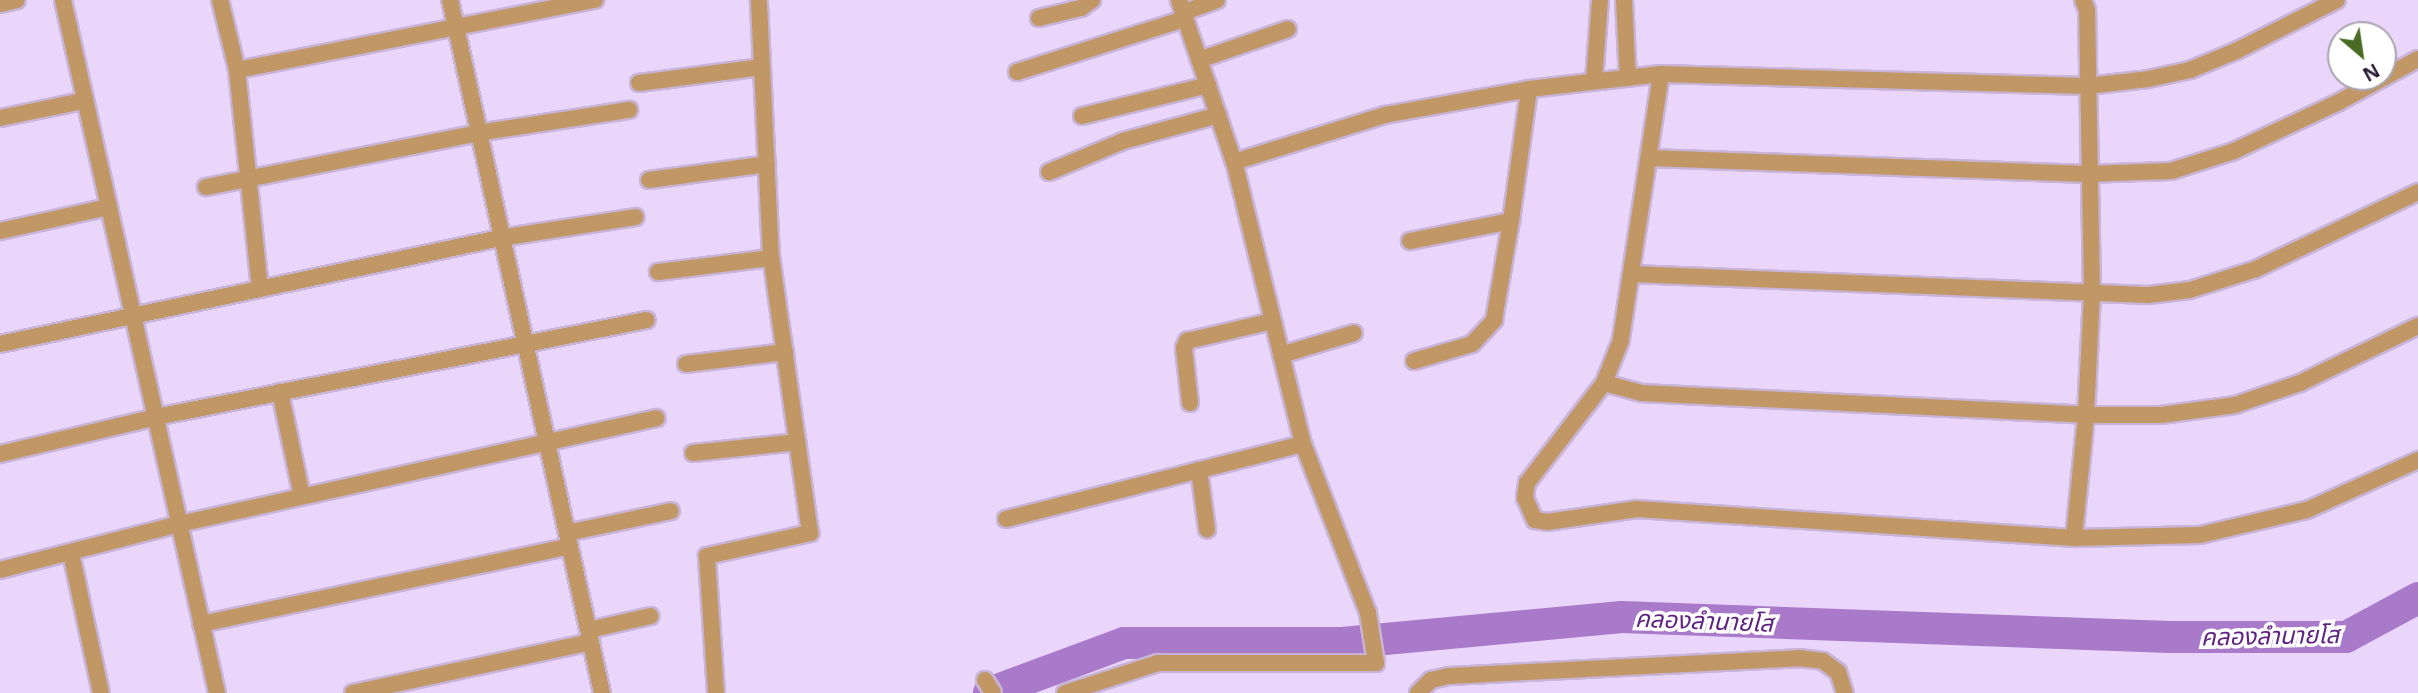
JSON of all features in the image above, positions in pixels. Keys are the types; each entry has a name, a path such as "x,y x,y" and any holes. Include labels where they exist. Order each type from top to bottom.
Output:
{"street":[{"path":"0,4 17,0"},
{"path":"63,0 83,101 217,693"},
{"path":"220,0 237,70 260,288"},
{"path":"450,0 500,238 548,441 602,693"},
{"path":"237,70 455,25 595,0"},
{"path":"716,693 708,556 810,533 771,255 759,0"},
{"path":"1040,18 1081,8 1092,0"},
{"path":"1017,72 1217,0"},
{"path":"1594,81 1600,0"},
{"path":"1624,0 1628,78"},
{"path":"2074,538 2086,415 2092,294 2088,174 2088,10 2084,0"},
{"path":"1234,162 1385,115 1529,89 1594,81 1661,75 2087,86 2148,79 2190,70 2236,51 2337,0"},
{"path":"1065,693 1158,663 1202,661 1373,666 1377,660 1368,613 1303,444 1234,162 1182,11"},
{"path":"1199,60 1289,29"},
{"path":"1650,158 2088,174 2171,171 2234,151 2339,102 2418,59"},
{"path":"639,83 762,68"},
{"path":"1661,75 1621,340 1604,383 1527,483 1525,498 1535,520 1547,522 1637,509 2074,538 2200,535 2307,510 2418,460"},
{"path":"1082,116 1208,85"},
{"path":"1414,361 1472,344 1483,335 1493,320 1511,221 1529,89"},
{"path":"0,118 83,101"},
{"path":"206,187 478,133 628,110"},
{"path":"1049,172 1124,141 1219,115"},
{"path":"649,180 766,164"},
{"path":"1632,274 2148,295 2190,290 2256,269 2418,192"},
{"path":"0,231 108,207"},
{"path":"0,344 500,238 635,217"},
{"path":"1410,241 1511,221"},
{"path":"658,272 771,258 771,255"},
{"path":"0,454 156,417 647,320"},
{"path":"1190,403 1184,348 1187,341 1273,321"},
{"path":"1604,383 1641,393 2086,415 2161,415 2235,405 2300,383 2418,326"},
{"path":"1281,355 1354,333"},
{"path":"687,364 785,352"},
{"path":"280,392 302,496"},
{"path":"0,570 179,524 656,418"},
{"path":"693,453 797,442"},
{"path":"1006,519 1303,444"},
{"path":"1199,470 1207,530"},
{"path":"201,624 569,539 671,511"},
{"path":"71,553 102,693"},
{"path":"353,693 590,636 650,616"},
{"path":"1418,693 1431,680 1449,676 1799,658 1823,661 1839,672 1845,693"}],"waterway":[{"name":"คลองลำนายโส","path":"989,693 1124,643 1342,643 1622,617 2170,637 2346,637 2418,598"}]}
